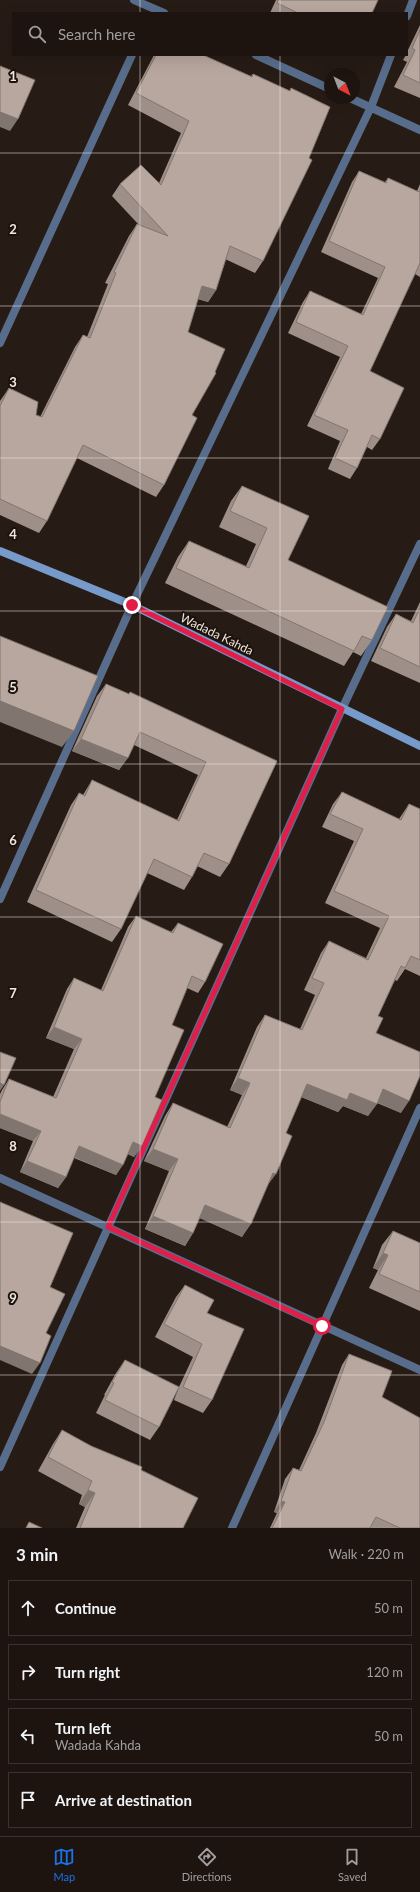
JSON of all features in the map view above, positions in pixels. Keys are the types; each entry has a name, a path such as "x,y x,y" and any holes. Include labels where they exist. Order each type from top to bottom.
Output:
{"main road":[{"name":"Wadada Kahda","path":"0,551 132,605 420,746"}],"street":[{"path":"134,0 152,11 157,0"},
{"path":"408,13 413,0"},
{"path":"0,343 132,56"},
{"path":"258,56 324,86"},
{"path":"0,899 132,605 370,108 391,56"},
{"path":"360,103 420,130"},
{"path":"0,1467 342,709 420,544"},
{"path":"232,1528 420,1108"},
{"path":"0,1178 420,1370"}],"building":[{"path":"278,0 378,0 372,12 296,12 277,3"},
{"path":"420,30 420,83 403,75 415,50 412,48"},
{"path":"155,56 205,56 252,77 253,74 290,91 291,88 330,107 309,158 312,160 263,261 230,246 216,290 202,286 188,332 225,349 215,372 216,373 192,415 197,418 164,485 83,445 47,521 0,499 0,406 9,388 38,402 36,415 42,417 83,335 90,338 116,273 114,272 137,224 168,236 120,184 141,165 161,185 189,121 136,93"},
{"path":"0,66 35,80 18,119 0,112"},
{"path":"359,171 386,183 388,178 419,192 420,190 420,263 370,371 404,388 380,439 372,435 357,468 335,458 348,430 314,415 348,346 296,322 310,291 363,315 385,267 329,241"},
{"path":"242,486 309,516 288,560 388,607 372,640 362,636 354,651 176,568 189,541 249,568 267,528 230,511"},
{"path":"420,608 420,667 380,648 396,614 413,623"},
{"path":"0,636 98,676 74,731 0,701"},
{"path":"106,684 129,694 130,692 277,761 229,864 204,853 192,877 154,859 121,929 36,890 79,793 85,796 92,780 179,821 206,762 140,732 128,758 81,739"},
{"path":"342,792 401,820 409,804 420,809 420,960 411,956 405,968 401,966 378,1016 383,1018 376,1033 420,1052 420,1076 409,1101 383,1089 377,1104 350,1093 347,1100 307,1084 286,1133 292,1136 276,1174 273,1173 251,1224 205,1205 193,1233 153,1216 178,1159 153,1149 173,1103 230,1128 250,1083 238,1078 265,1015 302,1030 324,983 312,978 329,941 368,960 389,916 334,891 363,829 330,814"},
{"path":"136,916 173,933 178,923 223,944 205,982 192,976 172,1025 184,1030 155,1097 162,1100 142,1146 133,1142 123,1165 79,1146 66,1177 27,1161 41,1131 0,1114 0,1102 9,1079 56,1098 82,1039 54,1027 74,978 103,991"},
{"path":"0,1052 16,1058 4,1085 0,1083"},
{"path":"0,1202 73,1233 50,1287 65,1294 46,1333 51,1336 40,1363 0,1346"},
{"path":"393,1231 420,1243 420,1292 379,1274 388,1255 383,1253"},
{"path":"185,1285 214,1300 207,1313 244,1329 212,1400 183,1387 202,1344 164,1324"},
{"path":"349,1354 392,1371 382,1397 420,1418 420,1528 400,1528 376,1517 370,1528 272,1528 285,1502 281,1501 293,1468 301,1471 324,1422"},
{"path":"125,1360 179,1387 159,1427 105,1400 114,1383 112,1382"},
{"path":"62,1430 91,1446 142,1467 141,1470 198,1498 183,1528 80,1528 95,1493 88,1490 92,1481 48,1457"},
{"path":"29,1522 42,1528 26,1528"}],"route":[{"path":"132,605 342,709 108,1227 322,1326"}]}
